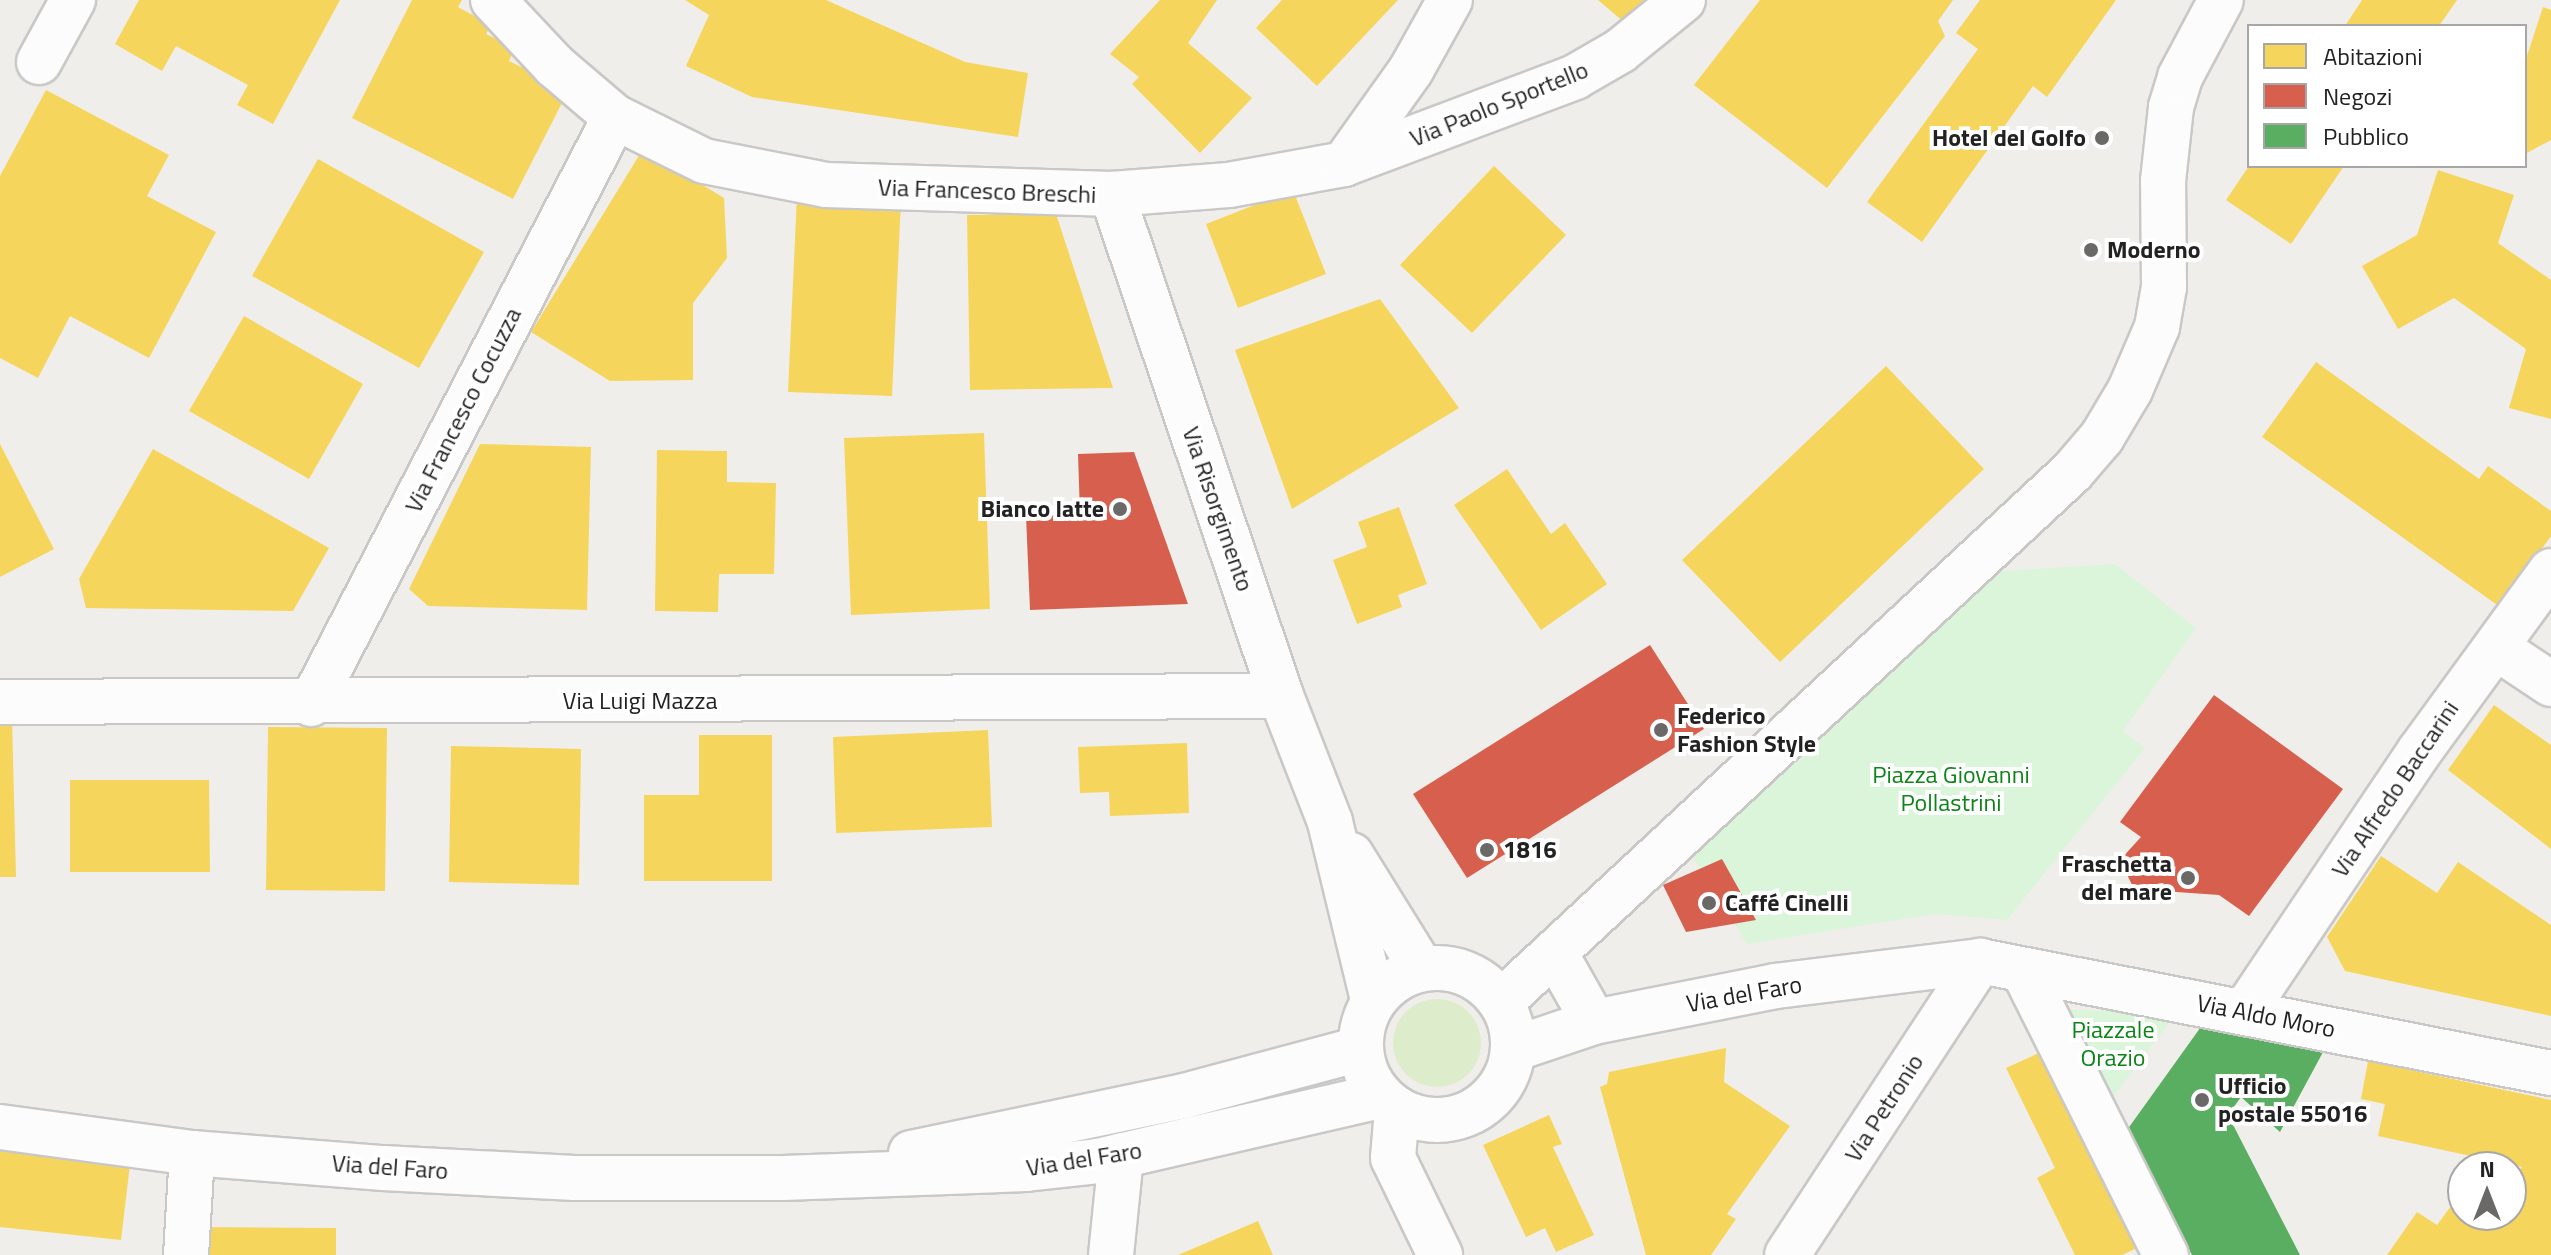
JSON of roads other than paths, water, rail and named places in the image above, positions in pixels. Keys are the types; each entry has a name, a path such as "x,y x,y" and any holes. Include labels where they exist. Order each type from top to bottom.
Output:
{"street":[{"path":"39,62 73,0"},
{"name":"Via Francesco Breschi","path":"493,0 555,66 615,117 704,161 783,179 851,187 1112,194 1229,185 1344,164"},
{"path":"1344,164 1404,80 1450,0"},
{"name":"Via Paolo Sportello","path":"1344,164 1575,77 1627,46 1683,0"},
{"path":"1501,1002 2072,472 2102,437 2136,379 2157,327 2164,287 2163,181 2171,107 2180,77 2221,0"},
{"name":"Via Francesco Cocuzza","path":"311,704 615,117"},
{"name":"Via Risorgimento","path":"1112,194 1281,696 1330,822 1373,1000"},
{"name":"Via Alfredo Baccarini","path":"2245,1011 2427,740 2551,571"},
{"path":"2497,648 2551,684"},
{"name":"Via Luigi Mazza","path":"0,702 311,704 1281,696"},
{"name":"Via Risorgimento","path":"1330,822 1422,969"},
{"path":"1555,953 1594,1022"},
{"name":"Via Aldo Moro","path":"1980,961 2551,1073"},
{"name":"Via del Faro","path":"1514,1049 1594,1022 1776,986 1980,961"},
{"name":"Via Petronio","path":"1787,1255 1980,961"},
{"path":"1388,1102 1439,1120 1467,1114 1502,1084 1514,1049 1501,1002 1489,987 1462,972 1422,969 1397,978 1373,1000 1362,1025 1360,1049 1388,1102 1393,1158 1440,1255"},
{"path":"2024,972 2166,1255"},
{"name":"Via del Faro","path":"783,1178 1184,1096 1360,1049"},
{"name":"Via del Faro","path":"0,1127 192,1153 575,1178 783,1178 1026,1169 1121,1156 1388,1102"},
{"path":"186,1255 192,1153"},
{"path":"1111,1255 1121,1156"}],"place":[{"name":"Hotel del Golfo","path":"2102,138"},
{"name":"Moderno","path":"2091,250"},
{"name":"Bianco latte","path":"1120,509"},
{"name":"Federico Fashion Style","path":"1661,730"},
{"name":"1816","path":"1487,850"},
{"name":"Fraschetta del mare","path":"2188,878"},
{"name":"Caffé Cinelli","path":"1709,903"},
{"name":"Ufficio postale 55016","path":"2202,1100"}],"park label":[{"name":"Piazza Giovanni Pollastrini","path":"1951,789"},
{"name":"Piazzale Orazio","path":"2113,1044"}]}
